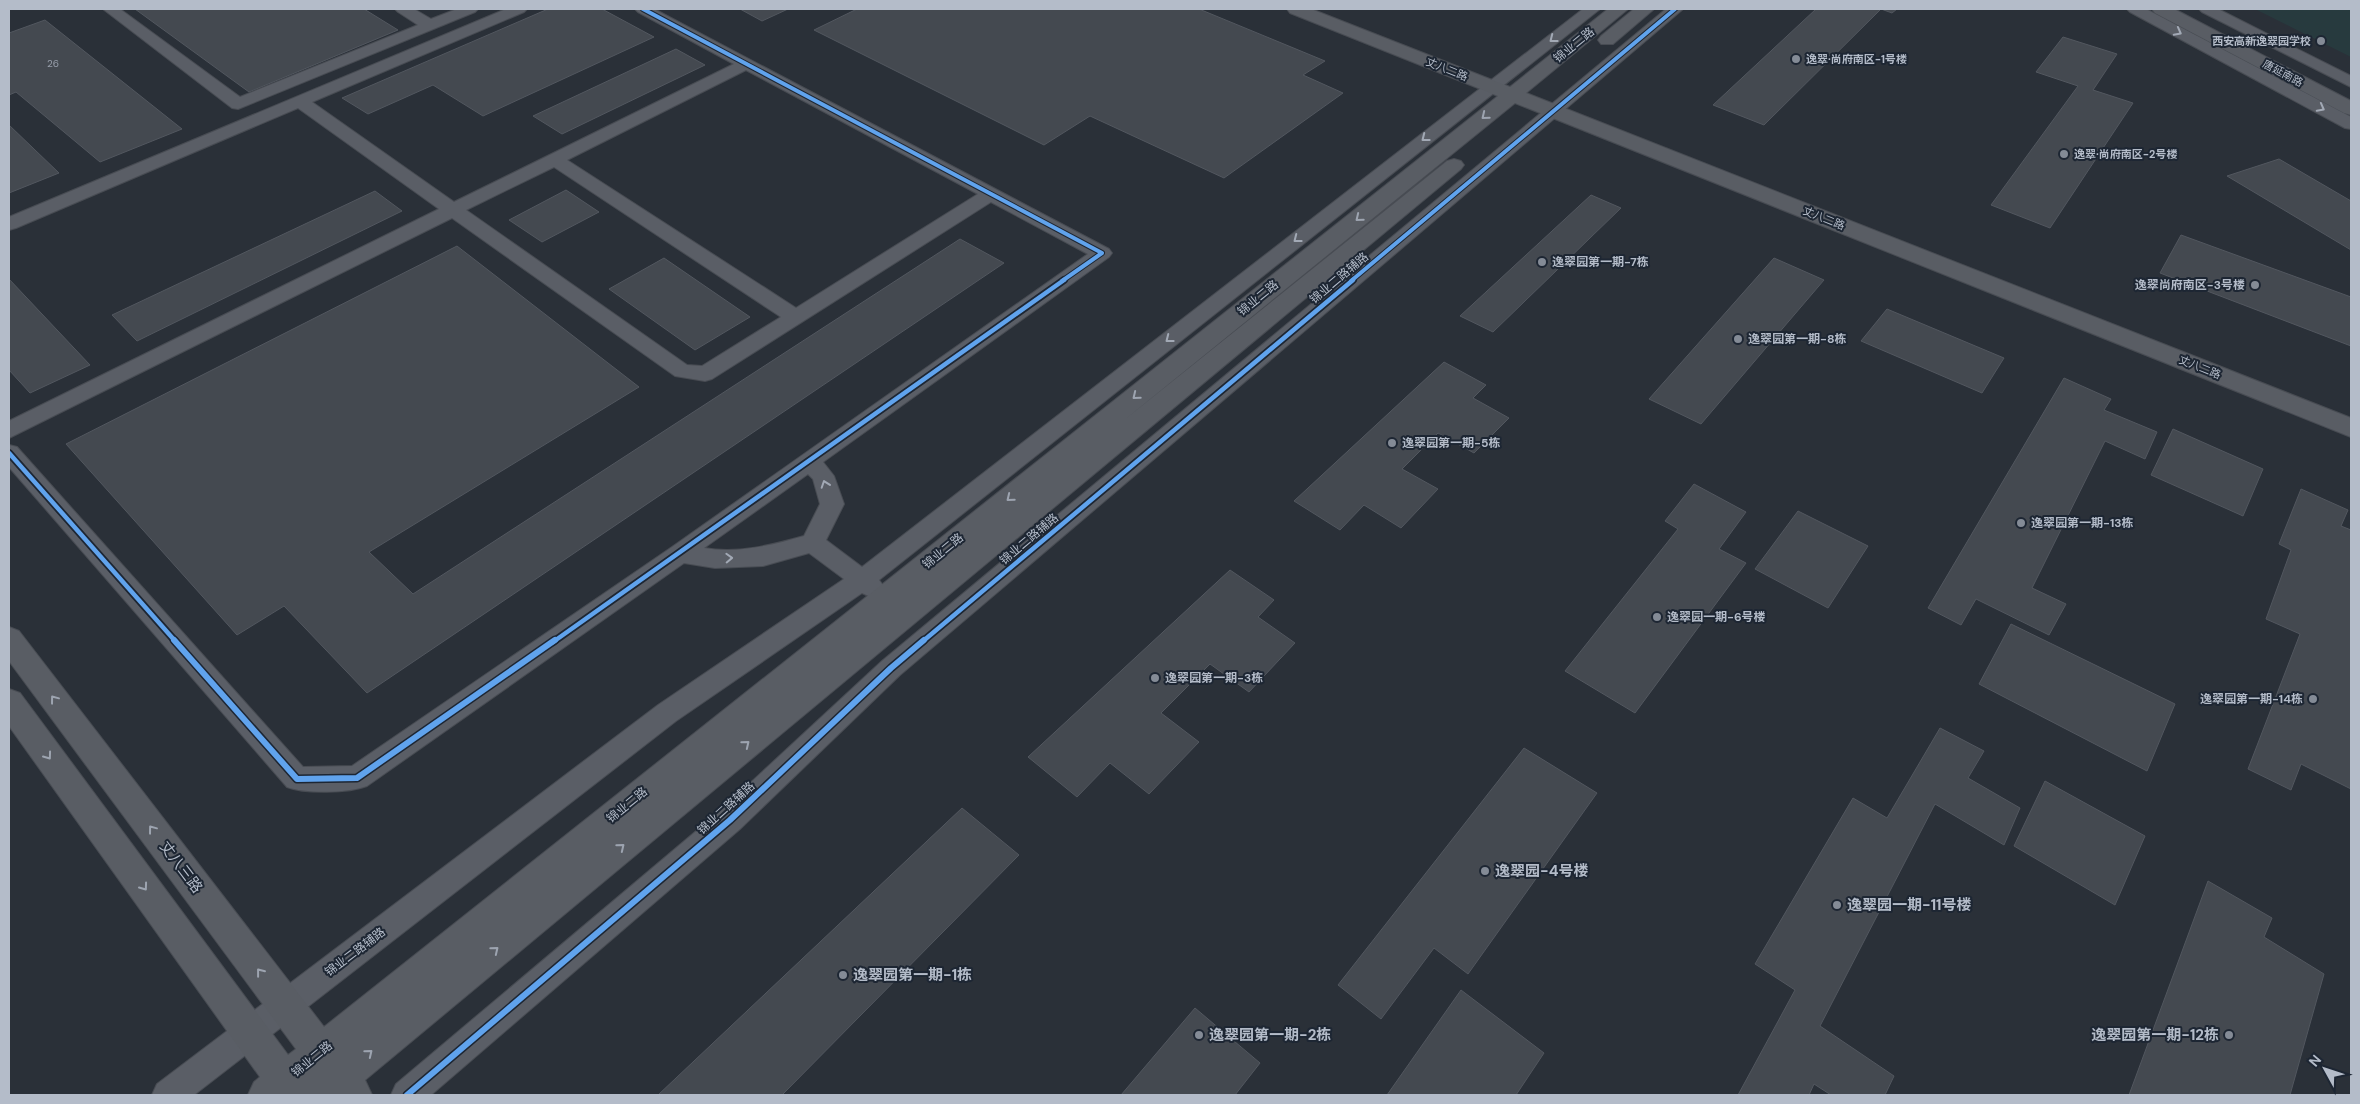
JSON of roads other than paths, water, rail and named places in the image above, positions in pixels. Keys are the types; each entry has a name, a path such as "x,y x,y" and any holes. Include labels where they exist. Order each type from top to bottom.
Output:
{"street":[{"path":"111,9 238,104 470,9"},
{"path":"403,9 430,25"},
{"path":"9,224 519,9"},
{"path":"9,453 297,778 358,778 680,553 808,460 1102,253 643,9"},
{"name":"丈八二路","path":"1296,9 1527,94 2351,413"},
{"name":"丈八二路","path":"1323,9 1527,94 2351,428"},
{"name":"锦业二路辅路","path":"406,1095 730,820 891,668 1527,94 1592,9"},
{"name":"锦业二路","path":"1527,94 1619,9"},
{"name":"锦业二路","path":"282,1091 321,1052 896,605 1527,94 1645,9"},
{"name":"锦业二路辅路","path":"168,1095 667,713 862,580 1527,94 1675,9"},
{"path":"2135,9 2351,124"},
{"name":"唐延南路","path":"2161,9 2351,109"},
{"name":"唐延南路","path":"2184,9 2351,96"},
{"path":"2207,9 2351,82"},
{"path":"9,430 746,64"},
{"path":"300,102 682,370 705,374 991,194"},
{"path":"554,158 796,317"},
{"path":"680,553 715,559 763,557 812,543 832,504 823,476 808,460"},
{"path":"812,543 896,605"},
{"name":"锦业二路","path":"337,1089 896,605"},
{"name":"丈八三路","path":"9,639 321,1052 337,1089"},
{"path":"9,702 249,1032 282,1091"}],"place":[{"name":"西安高新逸翠园学校","path":"2321,41"},
{"name":"逸翠·尚府南区-1号楼","path":"1796,59"},
{"name":"逸翠·尚府南区-2号楼","path":"2064,154"},
{"name":"逸翠园第一期-7栋","path":"1542,262"},
{"name":"逸翠尚府南区-3号楼","path":"2255,285"},
{"name":"逸翠园第一期-8栋","path":"1738,339"},
{"name":"逸翠园第一期-5栋","path":"1392,443"},
{"name":"逸翠园第一期-13栋","path":"2021,523"},
{"name":"逸翠园一期-6号楼","path":"1657,617"},
{"name":"逸翠园第一期-3栋","path":"1155,678"},
{"name":"逸翠园第一期-14栋","path":"2313,699"},
{"name":"逸翠园-4号楼","path":"1485,871"},
{"name":"逸翠园一期-11号楼","path":"1837,905"},
{"name":"逸翠园第一期-1栋","path":"843,975"},
{"name":"逸翠园第一期-2栋","path":"1199,1035"},
{"name":"逸翠园第一期-12栋","path":"2229,1035"}]}
